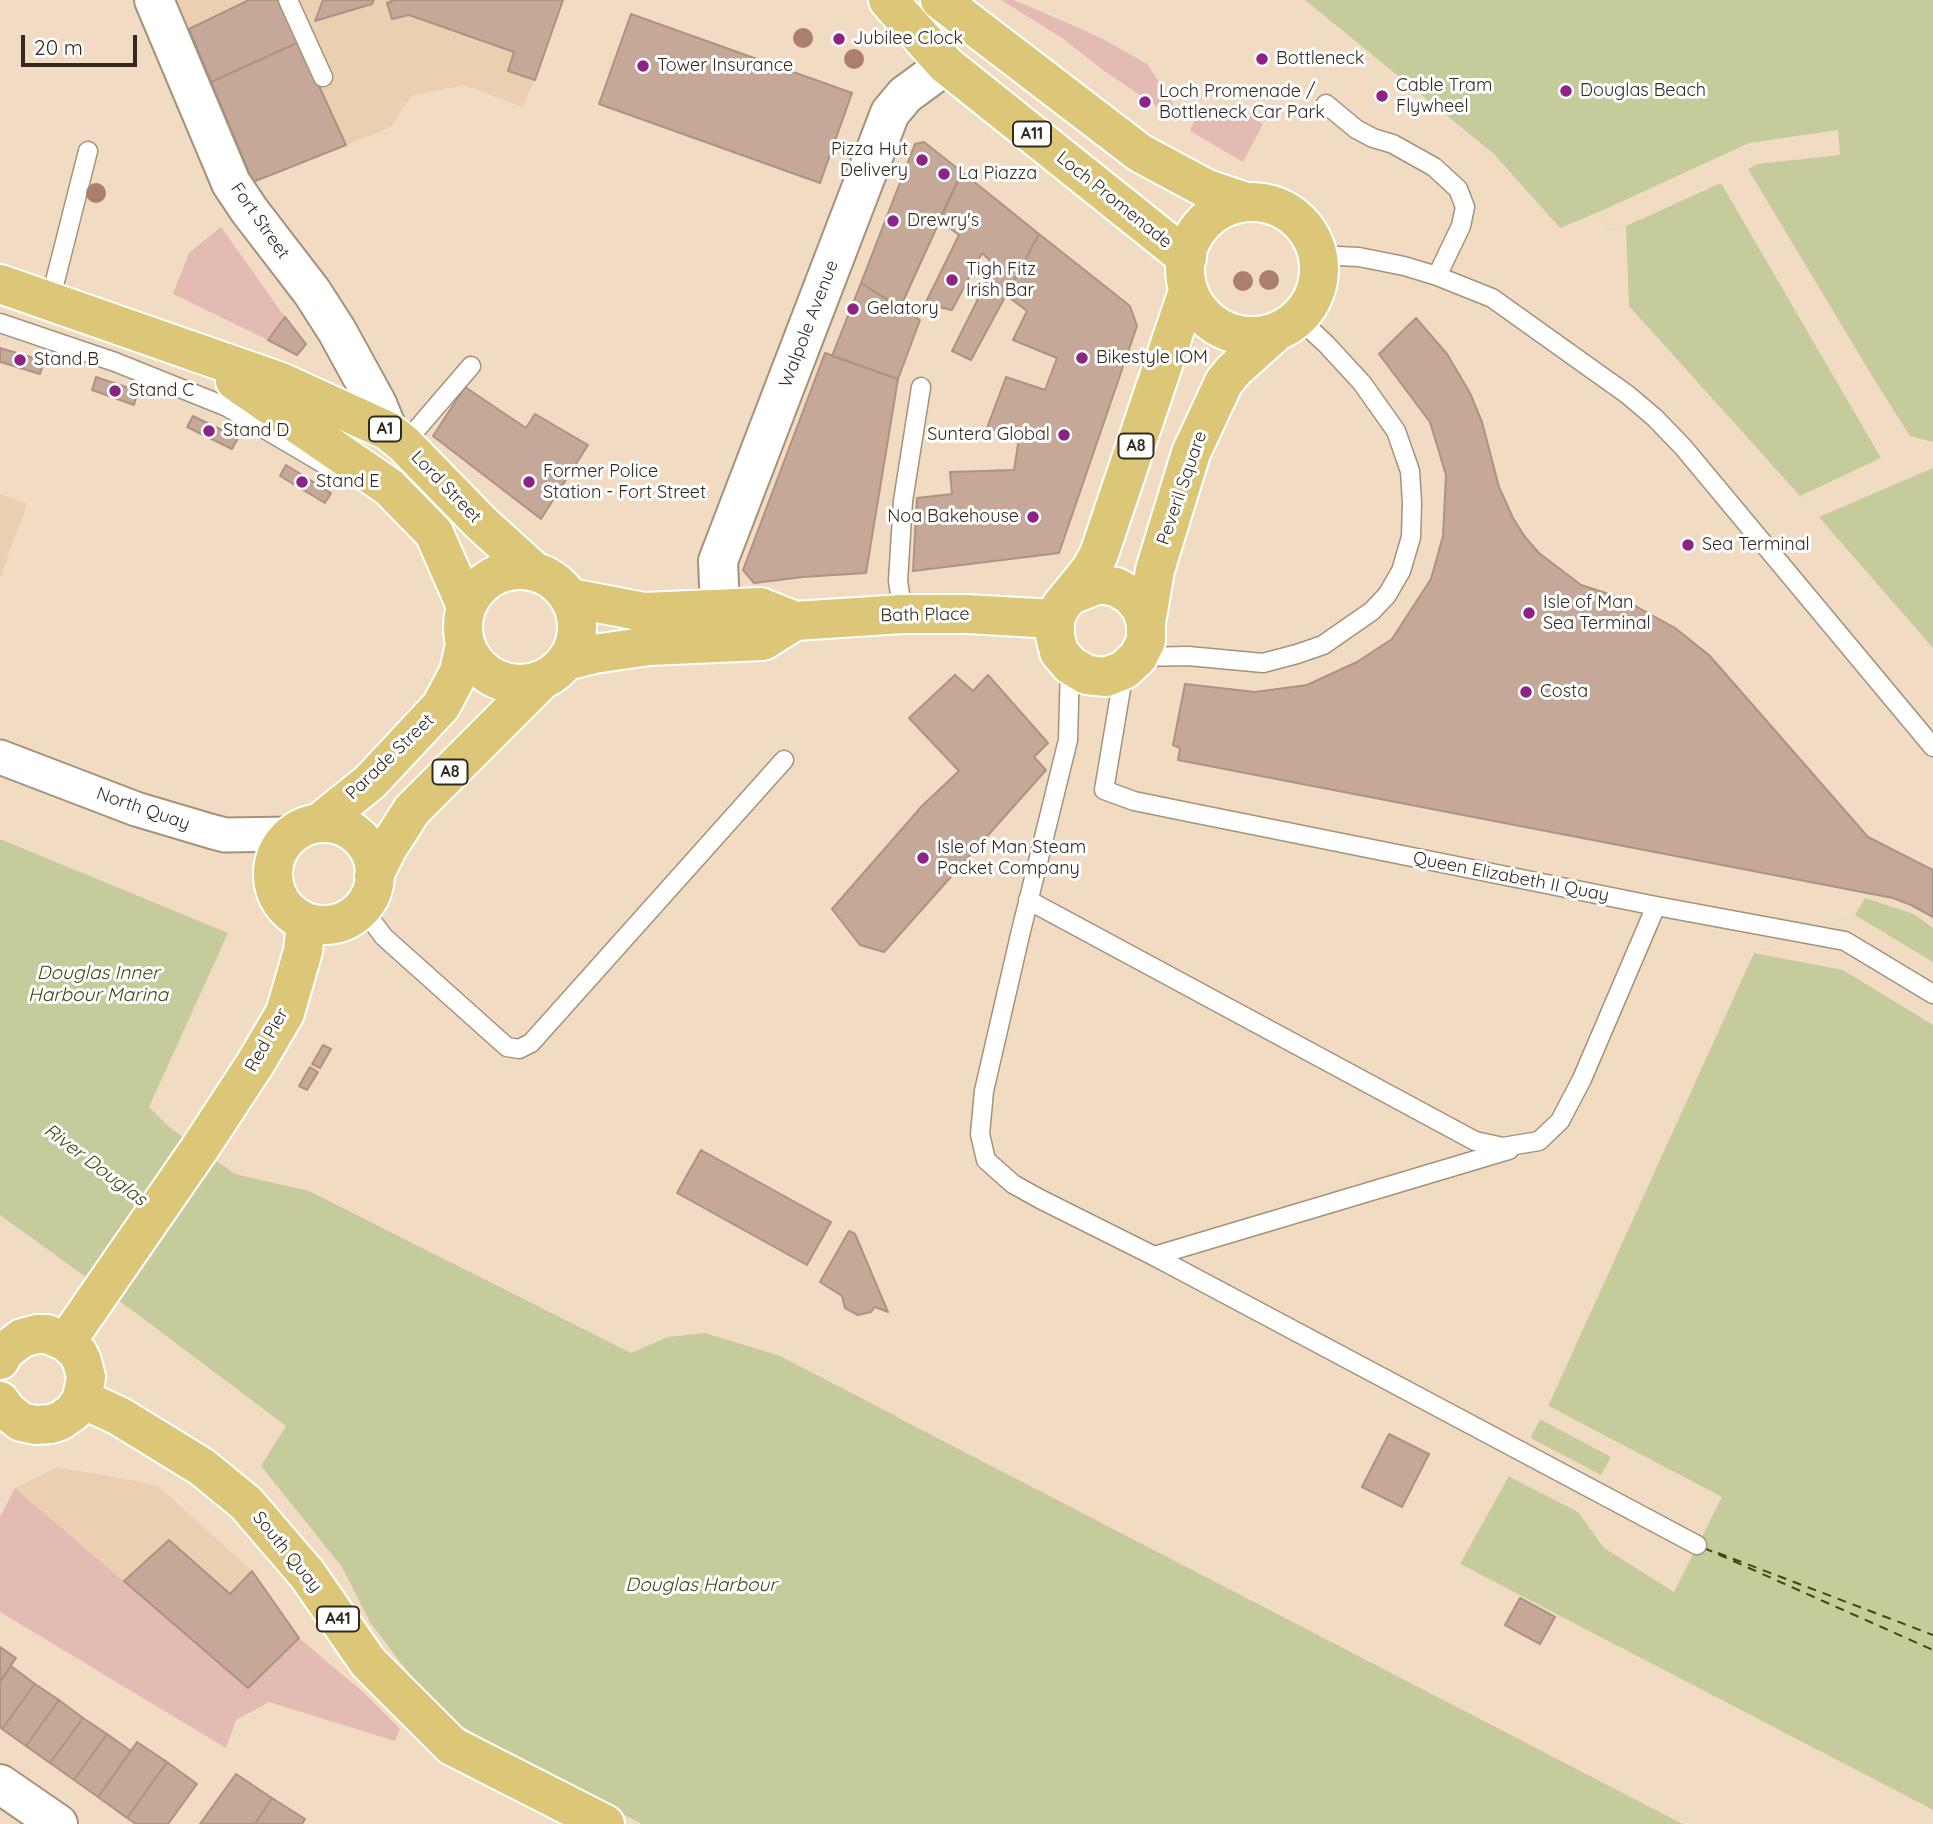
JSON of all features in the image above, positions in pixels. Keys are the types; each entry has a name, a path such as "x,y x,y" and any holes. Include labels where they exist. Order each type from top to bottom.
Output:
{"main road":[{"name":"Fort Street","path":"154,0 231,183 312,292 396,437"},
{"name":"Loch Promenade","path":"888,0 946,65 1188,274"},
{"path":"940,0 1140,153 1207,189 1246,202"},
{"name":"Walpole Avenue","path":"720,608 718,561 890,113 905,95 946,65"},
{"path":"1246,202 1265,202 1290,213 1310,234 1317,255 1313,295 1286,326 1248,336 1227,331 1203,314 1195,305 1188,274 1191,240 1202,226 1227,208 1246,202"},
{"name":"A8","path":"1063,607 1099,554 1188,274"},
{"name":"Lord Street","path":"0,284 281,382 396,437 481,523 535,572"},
{"name":"Peveril Square","path":"1136,650 1155,570 1191,453 1224,383 1234,370 1286,326"},
{"name":"Lord Street","path":"193,353 389,487 434,533 466,606"},
{"path":"517,569 535,572 550,577 563,587 571,598 578,612 575,644 554,671 526,685 510,684 494,678 470,657 465,644 463,619 466,606 486,580 517,569"},
{"path":"1099,584 1116,587 1130,595 1141,608 1136,650 1106,677 1087,675 1070,665 1059,652 1055,636 1063,607 1099,584"},
{"name":"Bath Place","path":"571,598 644,612 760,607 794,621 1063,607"},
{"name":"Bath Place","path":"554,671 594,654 649,646 763,641 794,621"},
{"name":"Parade Street","path":"305,828 370,782 441,706 459,672 465,644"},
{"name":"A8","path":"368,892 387,849 412,810 554,671"},
{"path":"337,824 355,834 370,854 368,892 348,919 336,923 306,922 290,913 274,887 274,862 281,846 305,828 337,824"},
{"name":"Red Pier","path":"66,1342 200,1148 285,1013 303,951 306,922"},
{"path":"0,1401 7,1411 21,1422 51,1424 73,1412 82,1399 86,1377 78,1353 66,1342 47,1334 22,1338 2,1353"},
{"name":"South Quay","path":"82,1399 119,1416 202,1467 246,1503 307,1574 368,1662 452,1746 605,1824"},
{"path":"0,1784 50,1822"}],"street":[{"name":"North Quay","path":"0,757 136,809 225,835 305,828"}],"lane":[{"path":"288,0 323,76"},
{"path":"1326,104 1356,129 1393,144 1434,167 1458,189 1465,207 1461,226 1437,276"},
{"path":"50,301 88,151"},
{"path":"1317,255 1359,257 1404,266 1492,298 1628,395 1684,447 1933,747"},
{"path":"0,323 115,362 227,407 341,475"},
{"path":"1136,650 1263,663 1297,654 1322,645 1372,611 1387,595 1401,570 1411,537 1412,503 1409,471 1396,431 1362,383 1326,344 1286,326"},
{"path":"396,437 471,366"},
{"path":"904,614 898,581 903,501 921,387"},
{"path":"374,498 434,533"},
{"name":"Queen Elizabeth II Quay","path":"1136,650 1104,790 1134,801 1178,810 1845,941 1933,994"},
{"path":"1070,665 1068,740 984,1091 980,1134 986,1160 1013,1184 1154,1256 1697,1545"},
{"path":"368,892 384,937 507,1047 519,1049 531,1043 784,760"},
{"path":"1028,901 1475,1141 1503,1147 1539,1141"},
{"path":"1154,1256 1539,1141 1560,1121 1582,1079 1656,906"}],"shaded area":[{"path":"175,0 563,0 535,80 522,107 464,85 411,96 391,127 253,182"},
{"path":"1001,0 1014,0 1072,25 1147,64 1180,114 1179,122 1062,38"},
{"path":"1252,116 1263,124 1243,162 1190,131 1194,121"},
{"path":"221,227 285,317 268,340 173,294 189,253"},
{"path":"0,494 27,504 0,578"},
{"path":"57,1467 157,1485 252,1571 299,1638 248,1688 15,1488"},
{"path":"15,1488 248,1688 299,1638 363,1692 400,1729 395,1741 269,1702 236,1720 226,1748 0,1612 0,1517"}],"water":[{"path":"1305,0 1933,0 1933,648 1629,306 1626,226 1607,231 1601,211 1560,228 1494,154"},
{"name":"Douglas Harbour","path":"0,839 228,933 149,1107 169,1127 235,1174 309,1191 631,1353 668,1337 705,1333 780,1356 1683,1824 642,1824 511,1756 442,1714 370,1622 342,1567 261,1466 286,1426 0,1215"},
{"path":"1865,898 1914,914 1933,928 1933,1810 1460,1564 1549,1404 1754,953 1855,915"}],"pier":[{"path":"1838,130 1840,155 1757,164 1748,169 1910,436 1933,442 1933,468 1819,517 1800,496 1881,458 1721,183 1626,226 1607,231 1601,211 1749,143"},
{"path":"1855,915 1933,962 1933,1025 1843,970 1754,953"},
{"path":"1545,1404 1722,1497 1674,1592 1604,1548 1578,1512 1506,1475 1527,1436 1601,1475 1611,1457 1538,1418"},
{"path":"899,1414 1685,1821 1687,1824 897,1417"},
{"path":"1460,1564 1933,1810 1933,1814 1458,1567"}],"building":[{"path":"249,0 281,0 299,42 211,82 189,29"},
{"path":"323,0 374,0 372,4 315,21"},
{"path":"394,0 563,0 535,80 508,71 514,52 409,15 392,19 387,3"},
{"path":"631,14 852,93 820,183 599,104"},
{"path":"299,42 346,145 253,182 211,82"},
{"path":"924,142 962,172 900,308 861,283 915,144"},
{"name":"Tigh Fitz Irish Bar","path":"962,172 1039,234 971,360 952,351 995,265 982,253 952,310 925,304 959,235 939,220"},
{"path":"1039,234 1130,306 1137,326 1059,553 913,571 917,498 952,494 950,472 1014,470 1019,438 987,428 1006,377 1045,390 1057,358 1013,340 1027,311 1006,295"},
{"path":"861,283 920,320 898,379 832,356"},
{"path":"285,317 306,344 297,355 268,340"},
{"name":"Isle of Man Sea Terminal","path":"1416,318 1447,354 1470,393 1482,422 1499,487 1525,537 1539,553 1581,585 1621,598 1675,628 1709,655 1868,837 1933,870 1933,917 1893,898 1178,760 1180,748 1173,745 1185,684 1255,692 1307,685 1357,662 1392,639 1431,579 1443,536 1446,475 1430,422 1379,354"},
{"name":"Stand B","path":"0,348 44,361 40,374 0,362"},
{"path":"825,353 898,379 866,573 754,583 743,570"},
{"name":"Stand C","path":"96,377 138,391 134,405 92,390"},
{"name":"Former Police Station - Fort Street","path":"465,387 526,428 535,414 588,445 541,519 433,436"},
{"name":"Stand D","path":"193,416 238,438 232,449 187,427"},
{"name":"Stand E","path":"286,465 331,493 325,503 280,476"},
{"name":"Isle of Man Steam Packet Company","path":"955,675 973,691 988,675 1048,743 1034,757 1046,770 884,952 860,945 832,909 922,806 959,771 909,718"},
{"path":"323,1045 331,1049 320,1068 312,1064"},
{"path":"310,1067 318,1072 307,1090 299,1086"},
{"path":"701,1150 831,1222 807,1265 677,1193"},
{"path":"849,1231 855,1234 888,1312 875,1307 871,1312 858,1315 845,1308 842,1296 820,1282"},
{"path":"1389,1434 1429,1454 1402,1507 1362,1487"},
{"path":"169,1540 230,1594 252,1571 299,1638 248,1688 124,1581"},
{"path":"1520,1598 1555,1617 1540,1644 1505,1625"},
{"path":"0,1647 16,1658 0,1682"},
{"path":"11,1666 35,1684 2,1729 0,1682"},
{"path":"35,1684 59,1700 26,1746 2,1729"},
{"path":"59,1700 83,1718 50,1763 26,1746"},
{"path":"83,1718 107,1734 74,1780 50,1763"},
{"path":"107,1734 131,1751 98,1797 74,1780"},
{"path":"137,1742 167,1762 127,1818 98,1797"},
{"path":"167,1762 197,1784 168,1824 136,1824 127,1818"},
{"path":"236,1774 272,1798 255,1824 200,1824"},
{"path":"272,1798 305,1819 302,1824 255,1824"}],"ferry route":[{"path":"1704,1548 1933,1650"},
{"path":"1718,1553 1933,1635"}],"place":[{"name":"Jubilee Clock","path":"839,39"},
{"name":"Bottleneck","path":"1262,59"},
{"name":"Tower Insurance","path":"643,66"},
{"name":"Douglas Beach","path":"1566,91"},
{"name":"Cable Tram Flywheel","path":"1382,96"},
{"name":"Loch Promenade / Bottleneck Car Park","path":"1145,102"},
{"name":"Pizza Hut Delivery","path":"922,160"},
{"name":"La Piazza","path":"944,174"},
{"name":"Drewry's","path":"893,221"},
{"name":"Tigh Fitz Irish Bar","path":"952,280"},
{"name":"Gelatory","path":"853,309"},
{"name":"Bikestyle IOM","path":"1082,358"},
{"name":"Stand B","path":"20,360"},
{"name":"Stand C","path":"115,391"},
{"name":"Stand D","path":"209,431"},
{"name":"Suntera Global","path":"1064,435"},
{"name":"Stand E","path":"302,482"},
{"name":"Former Police Station - Fort Street","path":"529,482"},
{"name":"Noa Bakehouse","path":"1033,517"},
{"name":"Sea Terminal","path":"1688,545"},
{"name":"Isle of Man Sea Terminal","path":"1529,613"},
{"name":"Costa","path":"1526,692"},
{"name":"Isle of Man Steam Packet Company","path":"923,858"}],"water label":[{"name":"Douglas Inner Harbour Marina","path":"98,984"},
{"name":"River Douglas","path":"95,1165"}]}
